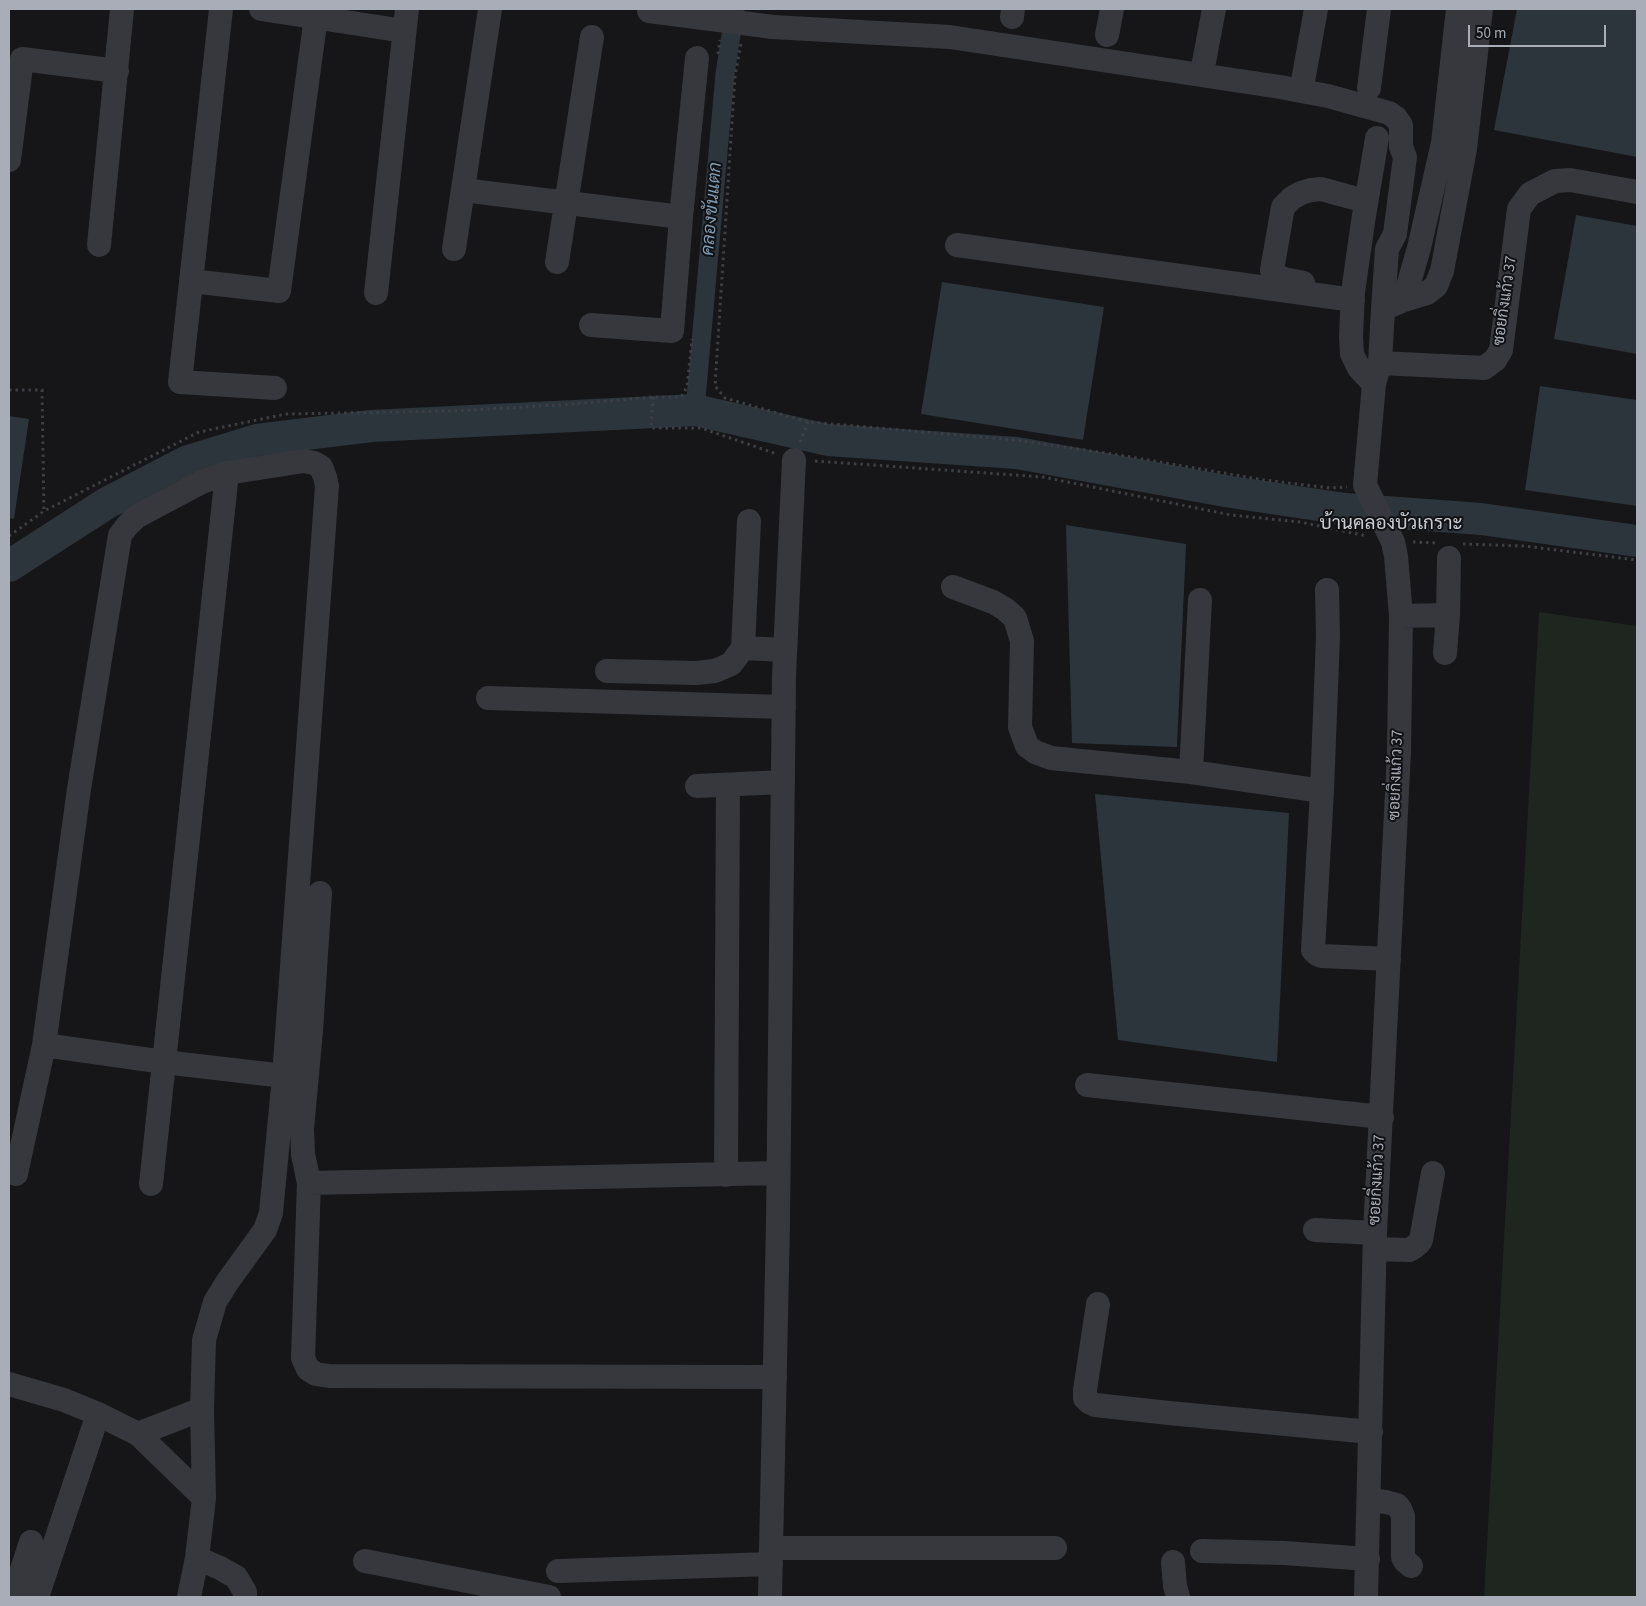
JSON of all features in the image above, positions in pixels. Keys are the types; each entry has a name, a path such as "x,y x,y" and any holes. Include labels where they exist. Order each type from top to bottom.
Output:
{"street":[{"path":"99,245 122,9"},
{"path":"221,9 180,382 275,388"},
{"path":"261,9 405,20 376,293"},
{"path":"454,249 490,9"},
{"path":"1107,35 1112,9"},
{"path":"1204,62 1214,9"},
{"path":"1303,81 1316,9"},
{"path":"1369,88 1379,9"},
{"path":"1454,146 1458,9"},
{"path":"1383,309 1404,300 1419,248 1447,182 1481,9"},
{"path":"643,10 773,27 950,37 1280,87 1328,96 1389,113 1402,125 1400,144 1405,157 1396,234 1387,249 1377,374 1365,485"},
{"path":"191,281 279,291 316,13"},
{"path":"557,262 592,37"},
{"path":"591,325 672,331 681,217 707,58"},
{"path":"9,160 22,59 117,72"},
{"path":"1376,138 1369,217 1353,296 1351,337 1352,354 1359,368 1377,374"},
{"path":"1369,217 1390,155 1400,144"},
{"name":"ซอยกิ่งแก้ว 37","path":"1377,374 1484,368 1491,365 1501,350 1519,209 1530,194 1554,182 1570,180 1637,192"},
{"path":"1353,296 1280,278 1272,270 1284,207 1292,198 1301,193 1321,189 1369,217 1387,249"},
{"path":"463,190 681,217"},
{"path":"958,245 1353,296"},
{"path":"770,1597 775,1377 784,650 794,460"},
{"path":"16,1174 44,1045 81,780 120,535 136,517 202,482 227,473 304,461 314,463 321,467 327,486 284,1076 271,1213 265,1230 215,1302 204,1340 202,1409 204,1498 197,1558 189,1597"},
{"path":"151,1184 227,473"},
{"name":"ซอยกิ่งแก้ว 37","path":"1365,485 1393,542 1401,616 1399,752 1375,1241 1366,1597"},
{"path":"607,671 696,673 715,671 731,664 743,648 749,521"},
{"path":"1445,653 1448,615 1449,548"},
{"path":"953,587 993,602 1015,618 1022,641 1020,727 1027,746 1035,752 1051,758 1191,772 1322,791"},
{"path":"1326,590 1328,636 1313,950 1316,954 1322,956 1389,959"},
{"path":"1191,772 1200,600"},
{"path":"1401,616 1448,615"},
{"path":"743,648 784,650"},
{"path":"488,698 784,707"},
{"path":"697,786 783,782"},
{"path":"726,1175 728,785"},
{"path":"320,894 302,1129 303,1154 309,1182 303,1358 308,1369 316,1374 329,1376 775,1377"},
{"path":"44,1045 284,1076"},
{"path":"1087,1085 1382,1117"},
{"path":"309,1182 778,1173"},
{"path":"1315,1230 1375,1241 1409,1250 1414,1248 1421,1240 1433,1173"},
{"path":"1098,1304 1085,1390 1086,1398 1095,1405 1371,1432"},
{"path":"9,1384 64,1400 138,1434 204,1498"},
{"path":"138,1434 202,1409"},
{"path":"37,1597 98,1414"},
{"path":"1369,1500 1397,1505 1400,1509 1403,1516 1403,1557 1412,1566"},
{"path":"13,1597 31,1542"},
{"path":"558,1571 771,1556 1055,1548"},
{"path":"1202,1551 1284,1553 1368,1559"},
{"path":"197,1558 236,1577 245,1597"},
{"path":"365,1561 549,1597"},
{"path":"1173,1562 1178,1597"}],"path":[{"path":"707,58 720,38"},
{"path":"742,38 735,76 715,386 725,398 808,422 1016,440 1119,455 1264,480 1331,488 1365,485"},
{"path":"9,536 44,511 199,432 286,414 454,411 652,397 681,397 687,387 692,337"},
{"path":"9,390 42,390 44,511"},
{"path":"652,397 651,428 701,428 794,460 1043,477 1231,516 1300,522 1393,542 1449,548 1524,546 1637,560"}],"shaded area":[{"path":"1517,9 1637,9 1637,157 1494,130"},
{"path":"1576,215 1637,226 1637,354 1554,339"},
{"path":"942,282 1104,307 1083,440 921,414"},
{"path":"1540,386 1637,400 1637,506 1525,490"},
{"path":"9,416 29,419 14,519 9,518"},
{"path":"1066,525 1186,544 1177,747 1072,743"},
{"path":"1539,612 1637,626 1637,1597 1484,1597"},
{"path":"1095,794 1289,813 1277,1062 1118,1040"}],"waterway":[{"name":"คลองขันแตก","path":"695,410 725,74 735,9"},
{"path":"9,566 107,503 188,461 257,440 371,426 695,410 828,440 1017,453 1231,492 1345,509 1481,519 1637,541"}],"district":[{"name":"บ้านคลองบัวเกราะ","path":"1391,525"}]}
